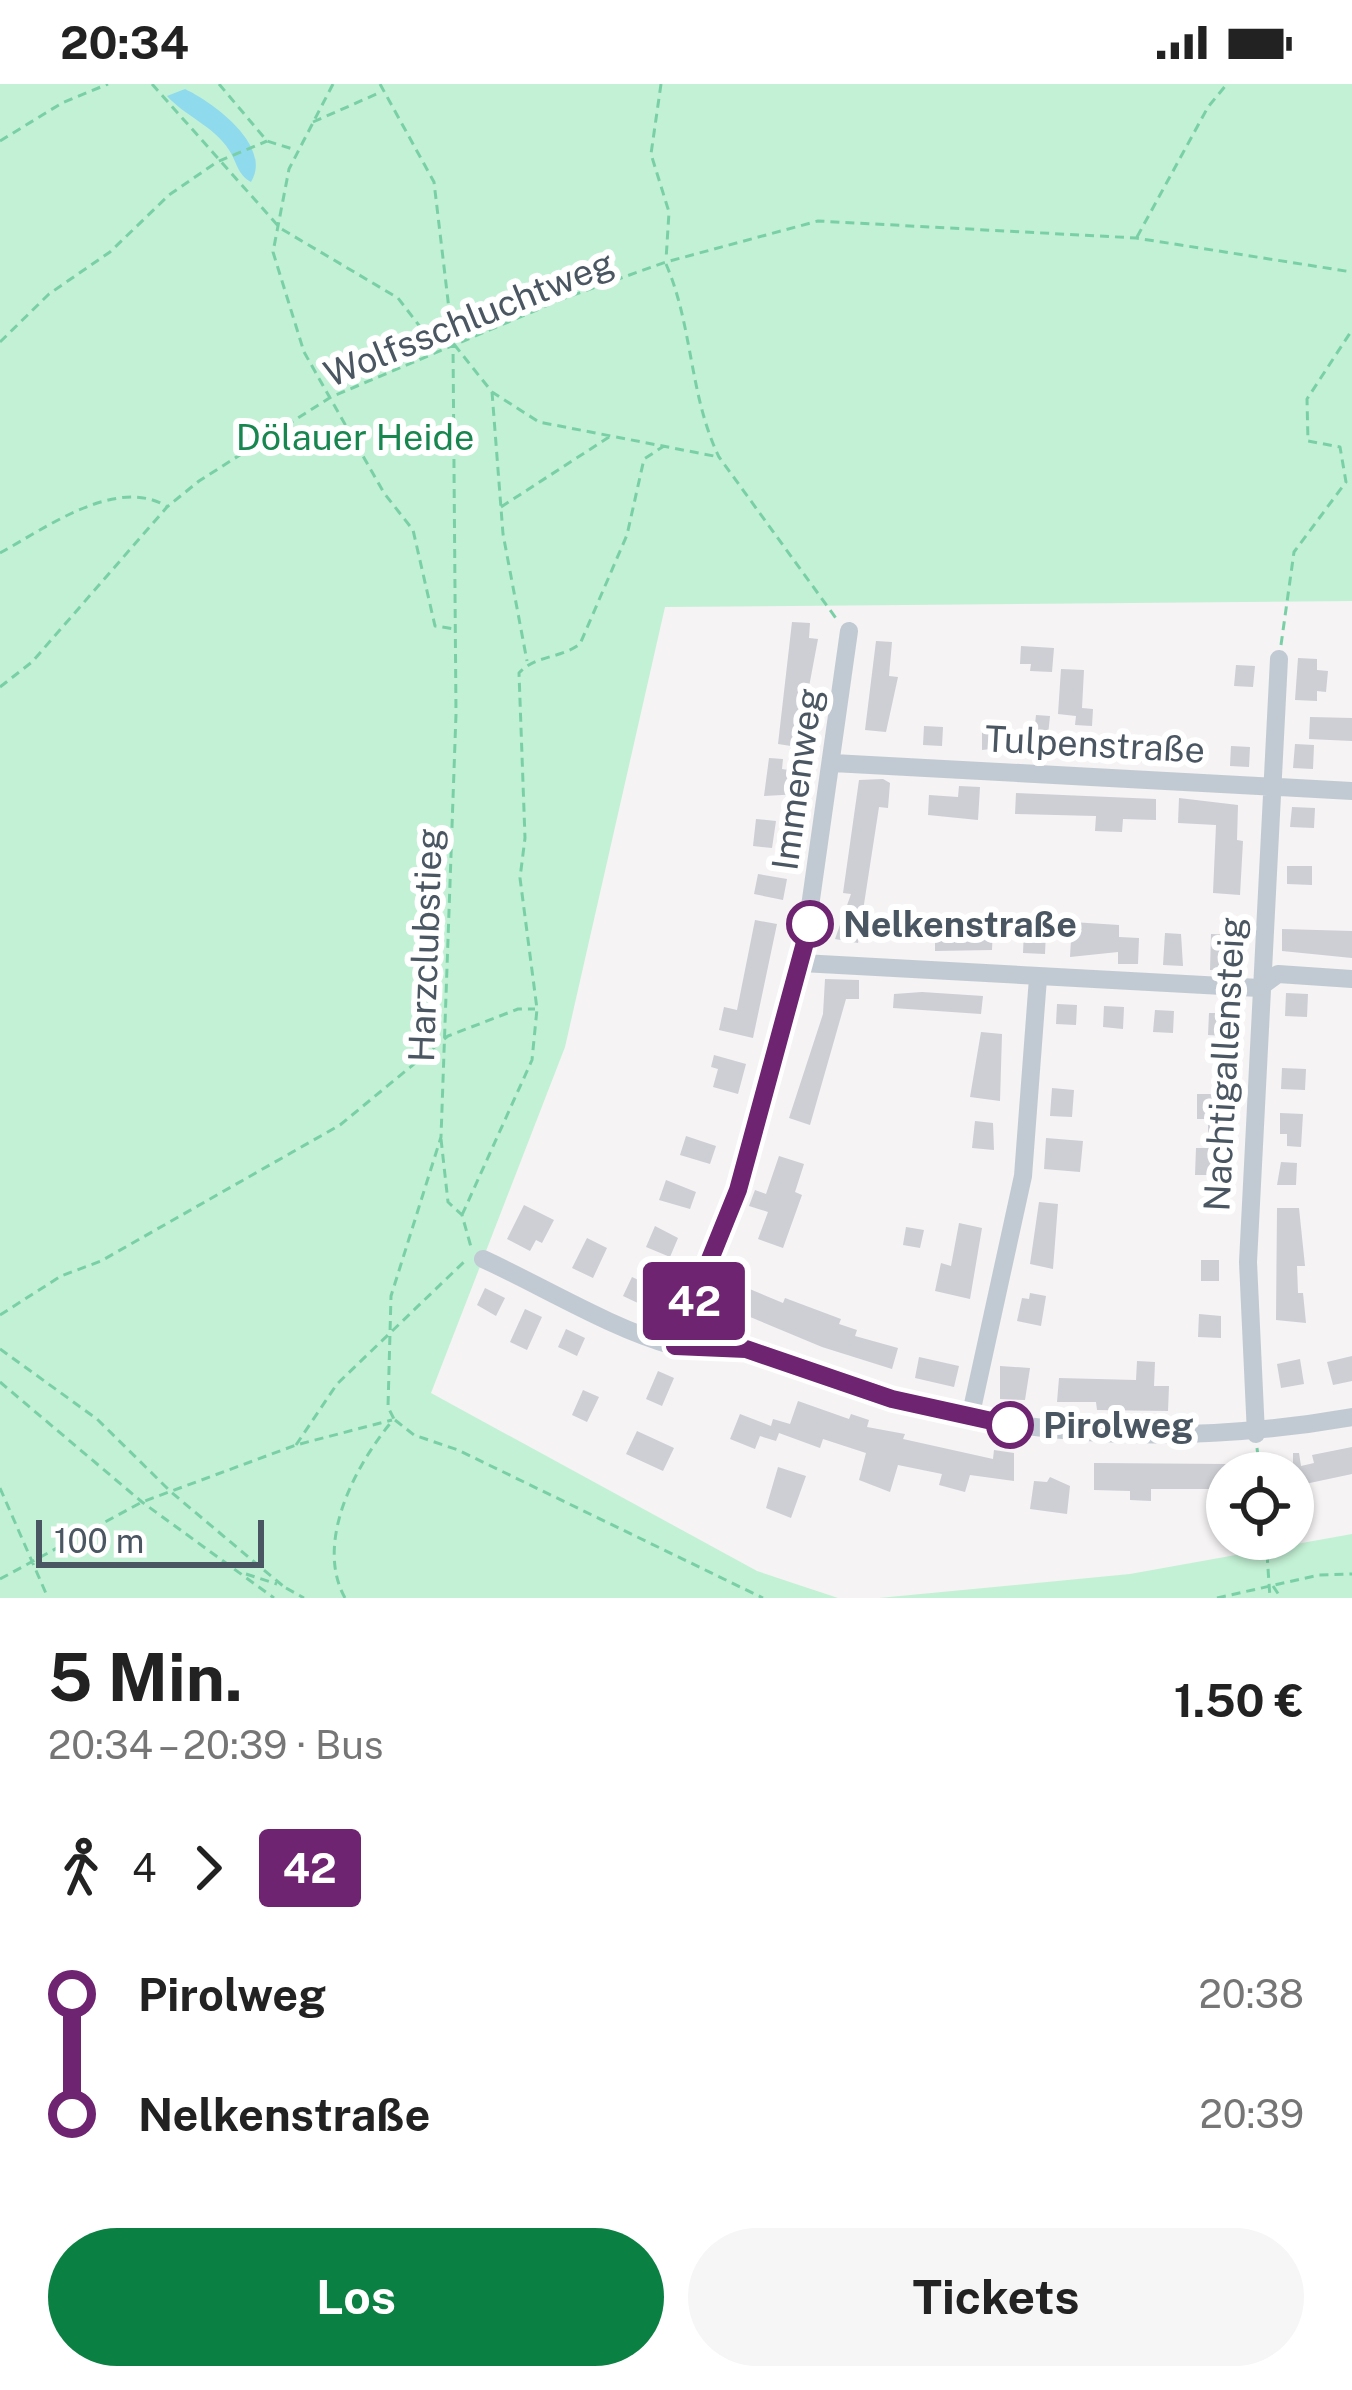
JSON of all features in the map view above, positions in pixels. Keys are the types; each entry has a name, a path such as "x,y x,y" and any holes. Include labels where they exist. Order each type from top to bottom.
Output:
{"street":[{"name":"Immenweg","path":"675,1346 738,1190 802,963 849,631"},
{"name":"Nachtigallensteig","path":"1256,1434 1248,1262 1279,659"},
{"name":"Tulpenstraße","path":"833,763 1352,791"},
{"path":"802,963 1259,988 1278,974 1352,979"},
{"path":"970,1418 1023,1177 1038,979"},
{"path":"483,1259 675,1346 746,1349 804,1372 970,1418 1108,1435 1256,1434 1352,1417"}],"path":[{"path":"0,141 62,103 108,84"},
{"path":"152,84 280,228 398,298 421,328 452,343 492,392 539,422 719,457"},
{"path":"219,84 267,141 298,150"},
{"path":"333,84 289,169 273,252 304,352 384,493 413,530 435,626 455,629"},
{"name":"Harzclubstieg","path":"380,84 434,182 452,343 455,629 448,1036 441,1137 391,1296 388,1407 394,1419"},
{"name":"Wolfsschluchtweg","path":"0,686 32,662 167,507 199,481 332,398 452,343 666,262 669,212 651,154 662,84"},
{"path":"1136,238 1198,125 1227,84"},
{"path":"311,123 384,91"},
{"path":"0,342 49,294 110,252 136,221 217,162 267,141"},
{"path":"849,631 719,457 705,428 689,367 682,299 666,262 818,221 1136,238 1352,272"},
{"path":"1279,659 1294,552 1346,482 1340,447 1308,441 1307,399 1352,330"},
{"path":"492,392 500,507 527,663"},
{"path":"500,507 610,436"},
{"path":"462,1215 532,1060 537,1009 520,878 525,838 518,673 527,663 565,655 580,644 627,535 644,459 664,446"},
{"path":"0,553 67,516 103,504 140,496 167,507"},
{"path":"0,1316 340,1125 448,1036 518,1009 537,1009"},
{"path":"296,1444 337,1384 472,1254 462,1215 448,1202 441,1137"},
{"path":"0,1349 97,1419 170,1492 283,1586 304,1598"},
{"path":"0,1382 142,1502 274,1598"},
{"path":"0,1579 33,1566 142,1502 296,1444 394,1419"},
{"path":"344,1598 333,1562 341,1515 366,1453 394,1419"},
{"path":"394,1419 414,1436 458,1450 763,1598"},
{"path":"1256,1434 1257,1452"},
{"path":"0,1488 48,1598"},
{"path":"1269,1560 1270,1598"},
{"path":"238,1572 283,1586"},
{"path":"1217,1598 1352,1574"},
{"path":"1272,1585 1282,1598"}],"green space":[{"name":"Dölauer Heide","path":"0,84 1352,84 1352,601 665,607 565,1047 431,1393 757,1571 838,1598 0,1598"},
{"path":"1352,1534 1352,1598 879,1598 1130,1574 1208,1560 1314,1560 1314,1541"}],"water":[{"path":"185,89 211,104 247,140 256,168 251,182 223,142 167,96"}],"building":[{"path":"792,622 810,623 809,638 818,639 802,724 806,725 804,748 778,744"},
{"path":"876,641 892,642 889,676 898,677 886,732 865,730"},
{"path":"1021,646 1054,648 1052,672 1030,671 1031,664 1020,664"},
{"path":"1298,658 1317,659 1317,670 1328,671 1326,692 1317,691 1317,701 1295,700"},
{"path":"1236,665 1255,666 1253,687 1234,686"},
{"path":"1061,669 1084,670 1082,708 1093,709 1092,726 1075,725 1076,716 1058,714"},
{"path":"1036,715 1050,716 1048,735 1034,734"},
{"path":"1310,717 1352,718 1352,741 1309,739"},
{"path":"924,726 943,727 942,746 923,745"},
{"path":"982,730 1008,731 1008,747 982,750"},
{"path":"1099,735 1203,741 1201,765 1098,760"},
{"path":"1295,744 1314,745 1313,769 1293,768"},
{"path":"1231,746 1250,747 1249,767 1230,766"},
{"path":"769,758 783,759 782,769 802,772 800,794 764,796"},
{"path":"859,780 890,783 888,808 879,807 858,943 835,939 851,894 843,893"},
{"path":"959,786 980,787 978,820 928,815 929,795 958,797"},
{"path":"1016,793 1156,799 1156,820 1123,819 1122,832 1095,831 1096,816 1015,814"},
{"path":"1179,798 1238,805 1237,840 1243,841 1240,895 1213,893 1216,825 1178,823"},
{"path":"1292,807 1315,808 1314,828 1290,827"},
{"path":"756,819 776,821 772,848 753,846"},
{"path":"1287,866 1312,866 1312,885 1287,884"},
{"path":"758,874 787,879 783,900 754,894"},
{"path":"755,920 777,924 753,1038 719,1030 724,1007 737,1010"},
{"path":"1072,922 1119,925 1119,937 1139,938 1138,964 1118,964 1118,952 1070,957"},
{"path":"993,928 992,950 935,951 935,930"},
{"path":"1024,929 1046,930 1045,954 1023,953"},
{"path":"1282,929 1352,931 1352,958 1282,951"},
{"path":"1165,933 1181,934 1183,966 1163,965"},
{"path":"1211,934 1237,935 1232,970 1210,970"},
{"path":"825,979 859,980 859,999 846,999 810,1125 789,1118 823,1014"},
{"path":"1286,993 1308,994 1307,1017 1285,1016"},
{"path":"894,994 983,996 981,1014 893,1008"},
{"path":"1057,1004 1077,1005 1076,1025 1056,1024"},
{"path":"1104,1006 1124,1007 1123,1029 1103,1027"},
{"path":"1155,1010 1174,1011 1173,1033 1153,1032"},
{"path":"1209,1013 1226,1013 1225,1036 1208,1035"},
{"path":"981,1032 1002,1034 1000,1101 970,1097"},
{"path":"714,1055 746,1064 738,1094 713,1087 718,1069 711,1067"},
{"path":"1282,1068 1306,1069 1305,1090 1281,1089"},
{"path":"1052,1088 1074,1090 1072,1117 1050,1116"},
{"path":"1197,1094 1222,1094 1220,1175 1195,1175 1196,1148 1208,1148 1208,1119 1197,1119"},
{"path":"1280,1113 1303,1114 1301,1147 1287,1146 1287,1134 1280,1134"},
{"path":"975,1121 993,1123 994,1150 972,1148"},
{"path":"686,1136 716,1146 710,1164 680,1155"},
{"path":"1046,1138 1083,1141 1080,1172 1044,1169"},
{"path":"779,1156 804,1164 795,1192 802,1195 783,1248 758,1239 768,1212 749,1206 755,1190 766,1194"},
{"path":"1281,1162 1297,1163 1296,1185 1277,1185"},
{"path":"666,1180 696,1192 690,1209 659,1200"},
{"path":"1039,1202 1058,1204 1053,1269 1030,1264"},
{"path":"524,1205 554,1220 542,1243 536,1240 530,1251 507,1239"},
{"path":"1277,1208 1299,1208 1305,1266 1297,1266 1298,1293 1303,1293 1306,1323 1276,1320"},
{"path":"959,1223 982,1228 970,1299 935,1291 941,1263 951,1266"},
{"path":"655,1226 678,1238 670,1257 646,1247"},
{"path":"906,1227 924,1230 920,1248 903,1245"},
{"path":"587,1238 607,1248 593,1278 572,1268"},
{"path":"1201,1260 1219,1260 1219,1281 1201,1281"},
{"path":"632,1277 649,1285 640,1304 623,1296"},
{"path":"721,1277 783,1303 785,1298 841,1319 839,1324 857,1330 855,1336 898,1348 892,1369 822,1347 712,1301"},
{"path":"485,1288 505,1298 496,1316 477,1305"},
{"path":"1030,1293 1046,1296 1041,1326 1017,1321 1022,1298 1029,1299"},
{"path":"525,1309 542,1317 527,1350 510,1342"},
{"path":"1199,1314 1221,1316 1221,1338 1198,1337"},
{"path":"566,1329 585,1338 577,1356 558,1347"},
{"path":"1352,1356 1352,1381 1333,1385 1327,1362"},
{"path":"919,1357 959,1366 954,1387 915,1378"},
{"path":"1300,1359 1304,1384 1281,1388 1277,1364"},
{"path":"1137,1361 1155,1362 1154,1386 1169,1386 1168,1411 1097,1410 1096,1402 1057,1402 1059,1378 1136,1380"},
{"path":"1000,1366 1030,1368 1025,1400 1000,1399"},
{"path":"658,1371 674,1378 662,1406 646,1399"},
{"path":"583,1390 599,1397 587,1422 572,1415"},
{"path":"798,1401 849,1419 851,1414 869,1420 867,1427 905,1434 903,1439 993,1459 994,1450 1014,1453 1014,1481 970,1475 965,1492 939,1485 942,1474 898,1465 890,1492 859,1480 866,1453 823,1439 820,1448 779,1433 776,1441 760,1436 755,1449 730,1439 740,1414 771,1426 773,1419 790,1424"},
{"path":"637,1431 674,1448 663,1471 626,1454"},
{"path":"1352,1447 1352,1474 1314,1482 1314,1455"},
{"path":"1094,1463 1206,1464 1206,1489 1151,1489 1151,1501 1130,1500 1130,1491 1094,1490"},
{"path":"778,1467 806,1476 791,1518 766,1508"},
{"path":"1050,1477 1070,1486 1067,1514 1030,1509 1034,1481 1047,1482"}],"bus line":[{"name":"42","path":"810,924 771,1083 738,1190 675,1346 746,1349 892,1399 1010,1425"}],"place":[{"name":"Nelkenstraße","path":"810,924"},
{"name":"Pirolweg","path":"1010,1425"}]}
